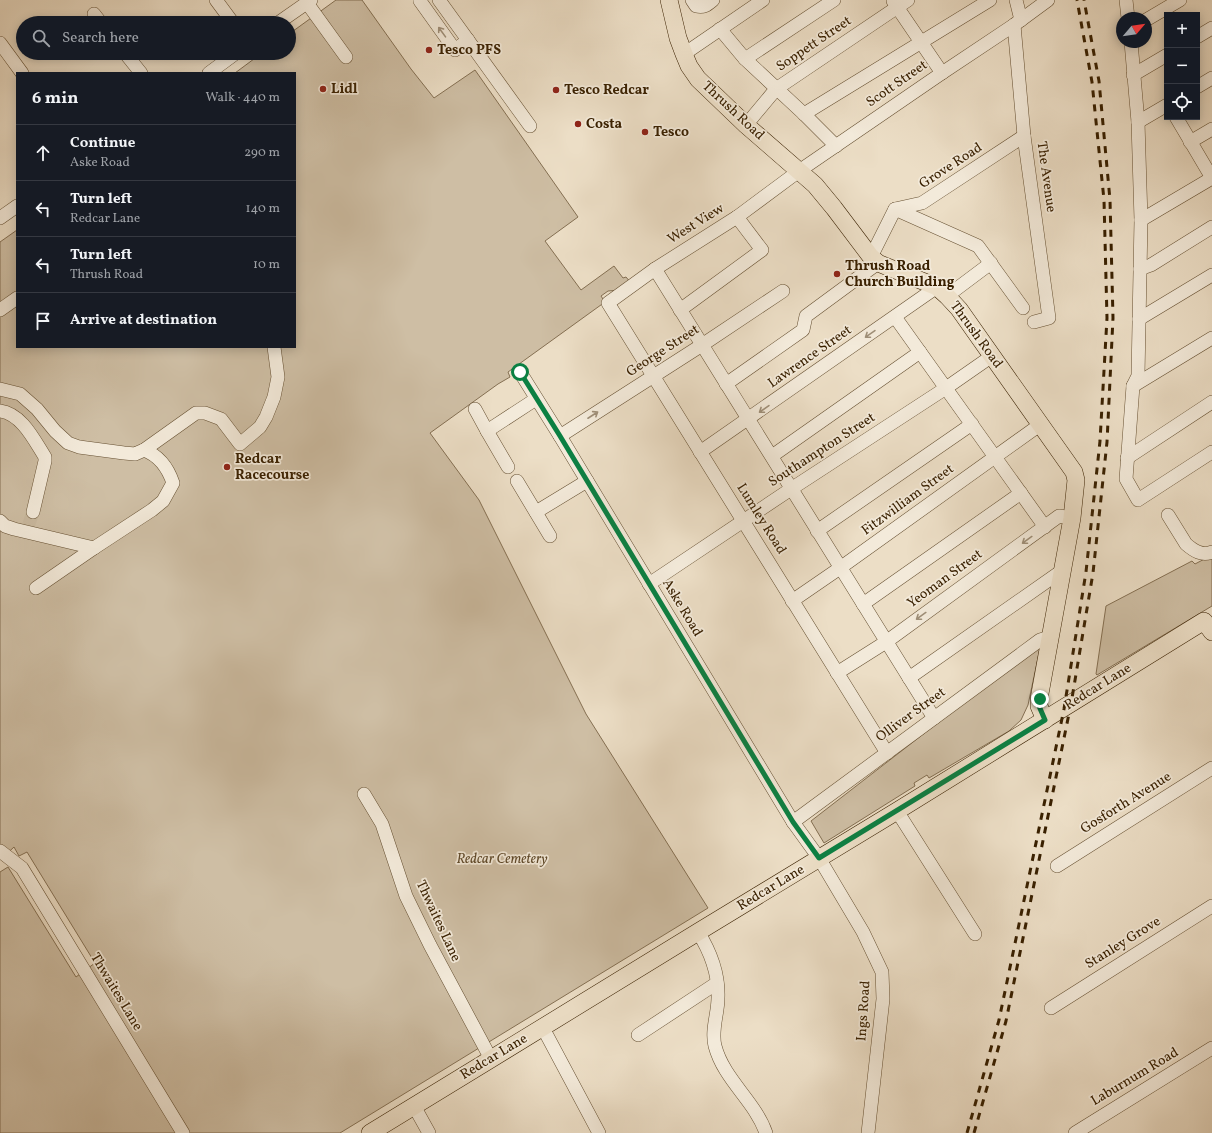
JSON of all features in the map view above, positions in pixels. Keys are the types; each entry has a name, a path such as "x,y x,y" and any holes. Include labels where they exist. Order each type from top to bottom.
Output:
{"main road":[{"name":"Thrush Road","path":"669,0 678,38 689,66 698,79 746,125 815,185 875,260 942,292 959,309 1074,472 1076,480 1072,518 1063,570 1045,638 1039,706 1045,720"},
{"name":"Redcar Lane","path":"370,1133 1045,720 1209,623"}],"street":[{"path":"216,0 229,16"},
{"path":"421,0 420,1 455,50 468,40"},
{"path":"439,0 530,126"},
{"path":"692,0 696,6 701,7 706,6 711,1"},
{"path":"684,54 763,0"},
{"path":"745,59 834,0"},
{"name":"Soppett Street","path":"746,125 776,89 894,4 908,0"},
{"path":"804,114 990,0"},
{"name":"The Avenue","path":"1016,0 1024,136 1049,318 1034,322"},
{"name":"Scott Street","path":"799,171 1017,23 1048,0"},
{"path":"1126,0 1127,12"},
{"path":"1152,16 1180,0"},
{"path":"288,16 309,1 346,57"},
{"path":"894,4 942,73"},
{"path":"1200,35 1212,28"},
{"path":"720,29 745,59 836,146"},
{"path":"0,43 21,72"},
{"path":"1131,48 1138,122 1141,220 1140,319 1138,376 1133,386 1126,478 1138,500 1211,454"},
{"path":"1133,75 1164,57"},
{"path":"131,60 140,72"},
{"path":"210,72 227,60"},
{"path":"1200,85 1212,78"},
{"path":"1138,122 1164,107"},
{"path":"1141,220 1212,178 1178,120"},
{"path":"1190,142 1212,129"},
{"name":"Grove Road","path":"895,209 922,203 1024,136"},
{"name":"West View","path":"608,303 654,269 737,217 799,171"},
{"path":"0,218 16,207"},
{"path":"726,384 803,330 806,316 875,260 895,209 978,246 1023,308"},
{"path":"680,310 762,250 737,217"},
{"path":"1140,269 1151,265 1212,227"},
{"name":"Lawrence Street","path":"700,452 895,317 942,292 991,263"},
{"path":"654,269 934,718"},
{"path":"1140,319 1212,275"},
{"name":"George Street","path":"560,436 702,345 783,290"},
{"path":"0,310 16,299"},
{"name":"Lumley Road","path":"608,303 887,753"},
{"path":"895,317 1045,527"},
{"path":"1133,386 1212,338"},
{"path":"0,389 20,394 37,409 68,443 79,447 135,454 144,450 196,413 205,413 220,419 240,444 260,427 266,417 274,396 278,377 274,348"},
{"path":"772,456 920,352"},
{"name":"Southampton Street","path":"649,584 992,356"},
{"name":"Aske Road","path":"520,372 793,822 819,858"},
{"path":"487,431 536,398"},
{"path":"1127,458 1212,402"},
{"path":"475,408 508,467"},
{"path":"0,411 16,417 29,432 45,457 33,512"},
{"path":"817,531 972,424"},
{"name":"Fitzwilliam Street","path":"792,601 996,458 1041,424"},
{"path":"36,588 152,510 163,501 173,483 170,472 162,462 150,452 144,450"},
{"path":"516,481 550,536"},
{"path":"536,512 587,481"},
{"path":"863,604 1021,493"},
{"path":"1168,515 1186,544 1198,552 1205,554 1212,552"},
{"name":"Yeoman Street","path":"837,673 886,642 1059,516 1072,518"},
{"path":"0,521 5,526 27,530 94,548"},
{"path":"909,678 1063,570"},
{"name":"Olliver Street","path":"793,822 1045,638"},
{"name":"Gosforth Avenue","path":"1057,866 1212,768"},
{"name":"Thwaites Lane","path":"364,794 382,824 406,896 430,945 491,1059"},
{"path":"897,811 975,934"},
{"name":"Thwaites Lane","path":"3,858 22,868 183,1133"},
{"name":"Ings Road","path":"819,858 863,932 882,972 884,999 868,1133"},
{"name":"Stanley Grove","path":"1051,1008 1212,906"},
{"path":"698,932 711,957 717,983 718,998 714,1032 718,1056 724,1068 754,1111 766,1133"},
{"path":"638,1035 717,983"},
{"path":"543,1028 599,1133"},
{"name":"Laburnum Road","path":"1075,1133 1212,1048"},
{"path":"414,1106 430,1133"}],"green space":[{"name":"Redcar Cemetery","path":"336,0 362,0 411,69 434,98 475,70 578,217 545,241 581,290 614,266 623,278 626,277 631,283 621,290 608,291 601,296 605,302 508,372 510,377 430,433 479,500 586,714 708,908 340,1133 0,1133 0,872 8,867 76,977 95,963 27,852 19,856 14,847 0,860 0,242 16,231 16,348 296,348 296,72 236,72 253,60 296,60 296,29"},
{"path":"1212,555 1212,606 1097,675 1106,606 1192,561 1195,564"},
{"path":"1040,648 1028,705 1021,720 1009,731 929,778 927,775 914,783 915,786 824,843 811,821 1019,660"}],"tunnel":[{"path":"28,527 33,512"}],"railway":[{"path":"967,1133 999,1020 1064,709 1086,572 1100,441 1107,318 1104,200 1092,82 1077,0"},
{"path":"974,1133 1006,1021 1071,704 1093,573 1107,442 1113,318 1110,200 1099,81 1084,0"}],"place":[{"name":"Tesco PFS","path":"429,50"},
{"name":"Lidl","path":"323,89"},
{"name":"Tesco Redcar","path":"556,90"},
{"name":"Costa","path":"578,124"},
{"name":"Tesco","path":"645,132"},
{"name":"Thrush Road Church Building","path":"837,274"},
{"name":"Redcar Racecourse","path":"227,467"}],"route":[{"path":"520,372 793,822 819,858 1045,720 1039,706 1040,699"}]}
